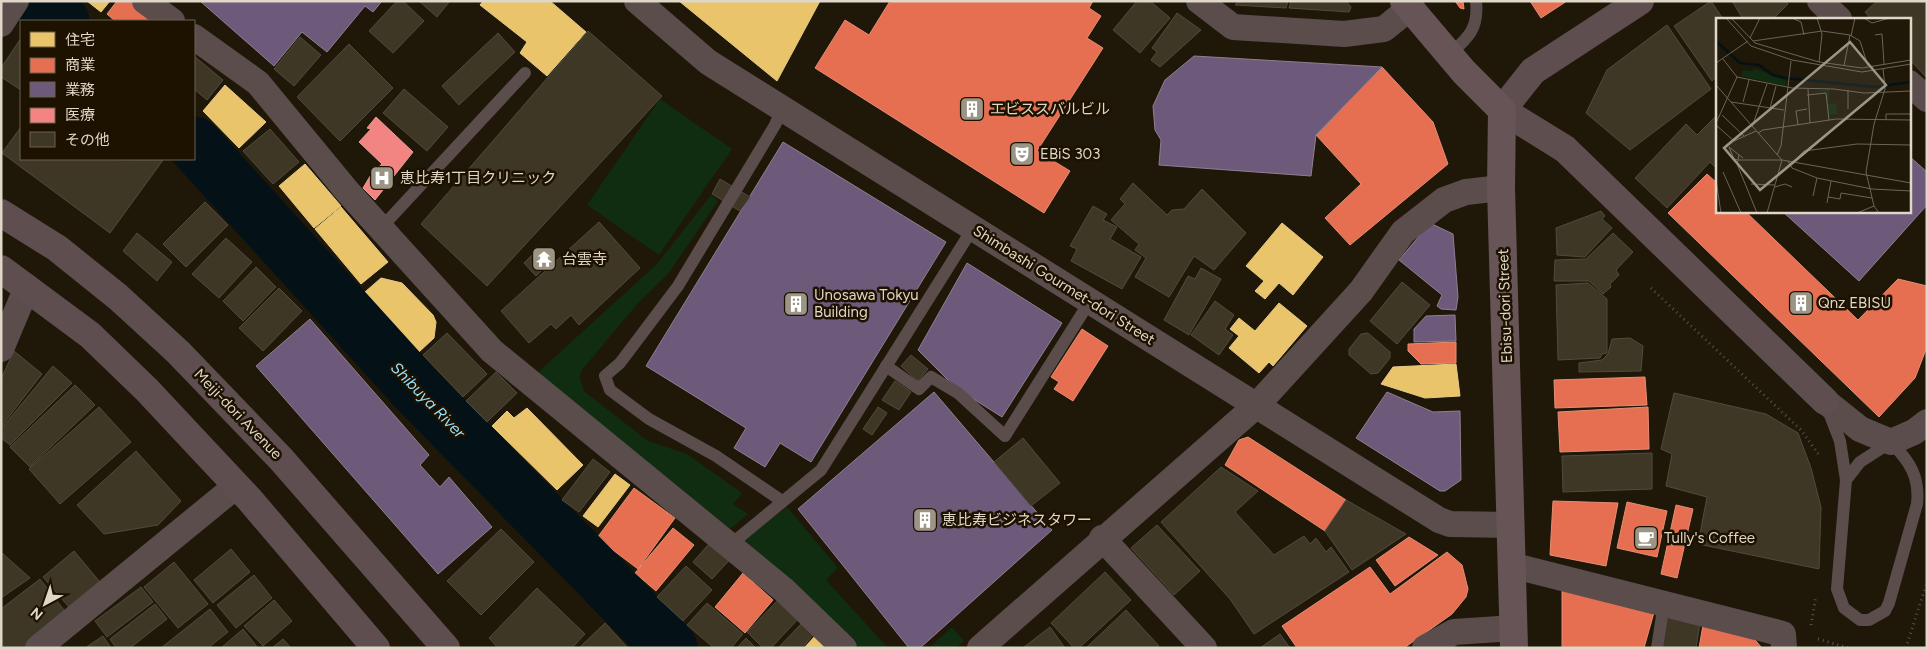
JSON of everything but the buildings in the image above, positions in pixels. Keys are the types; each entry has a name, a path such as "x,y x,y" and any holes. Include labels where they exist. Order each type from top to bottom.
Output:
{"main road":[{"path":"1502,110 1533,71 1640,1"},
{"path":"1407,4 1449,55 1502,110 1565,149 1825,401"},
{"name":"Ebisu-dori Street","path":"1502,110 1501,188 1514,638"},
{"name":"Meiji-dori Avenue","path":"1,213 57,248 118,297 178,352 281,459 446,648"},
{"path":"1,269 90,335 147,390 236,486 376,648"}],"street":[{"path":"144,1 171,20"},
{"name":"Shimbashi Gourmet-dori Street","path":"637,1 708,62 1439,520 1450,524 1510,525"},
{"path":"1199,1 1232,27 1344,34 1384,29 1407,4"},
{"path":"1820,1 1838,18"},
{"path":"195,38 258,83 381,228 492,351 730,544 784,590 844,648"},
{"path":"1910,84 1927,99"},
{"path":"980,648 1102,538 1257,405 1361,290 1404,232 1444,200 1466,192 1501,188"},
{"path":"1,349 27,287"},
{"path":"1825,401 1860,429 1891,442 1914,432 1927,422"},
{"path":"38,648 236,486"},
{"path":"1102,538 1204,648"},
{"path":"1511,564 1783,634 1784,648"},
{"path":"1425,648 1454,632 1514,638"}],"lane":[{"path":"1449,55 1469,38 1478,16 1476,1"},
{"path":"381,228 525,73"},
{"path":"782,109 776,126 678,286 620,363 605,376 610,390 649,419 716,456 782,501"},
{"path":"730,544 821,470 973,228"},
{"path":"886,366 919,389 931,377 958,393 1005,436 1090,301"},
{"path":"1825,401 1840,441 1846,480 1837,589 1839,599 1851,615 1860,620 1869,620 1878,616 1889,603 1918,490 1916,476 1910,463 1891,442 1860,462 1846,480"},
{"path":"1657,648 1664,603"}],"path":[{"path":"1651,288 1801,430 1823,462"},
{"path":"1906,648 1927,582"},
{"path":"1811,626 1817,589"},
{"path":"1818,639 1849,648"}],"green space":[{"path":"660,99 732,149 659,255 587,205"},
{"path":"711,195 718,201 668,274 638,303 581,371 580,379 585,392 648,441 687,454 742,493 733,504 748,514 730,529 533,377 657,264"},
{"path":"787,507 838,568 826,580 888,648 860,648 744,540"},
{"path":"952,627 964,641 956,648 929,648"}],"waterway":[{"name":"Shibuya River","path":"34,1 61,20"},
{"name":"Shibuya River","path":"195,145 416,389 670,648"}],"place":[{"name":"エビススバルビル","path":"972,109"},
{"name":"EBiS 303","path":"1022,154"},
{"name":"恵比寿1丁目クリニック","path":"382,178"},
{"name":"台雲寺","path":"544,259"},
{"name":"Qnz EBISU","path":"1801,303"},
{"name":"Unosawa Tokyu Building","path":"796,304"},
{"name":"恵比寿ビジネスタワー","path":"925,520"},
{"name":"Tully's Coffee","path":"1646,538"}]}
